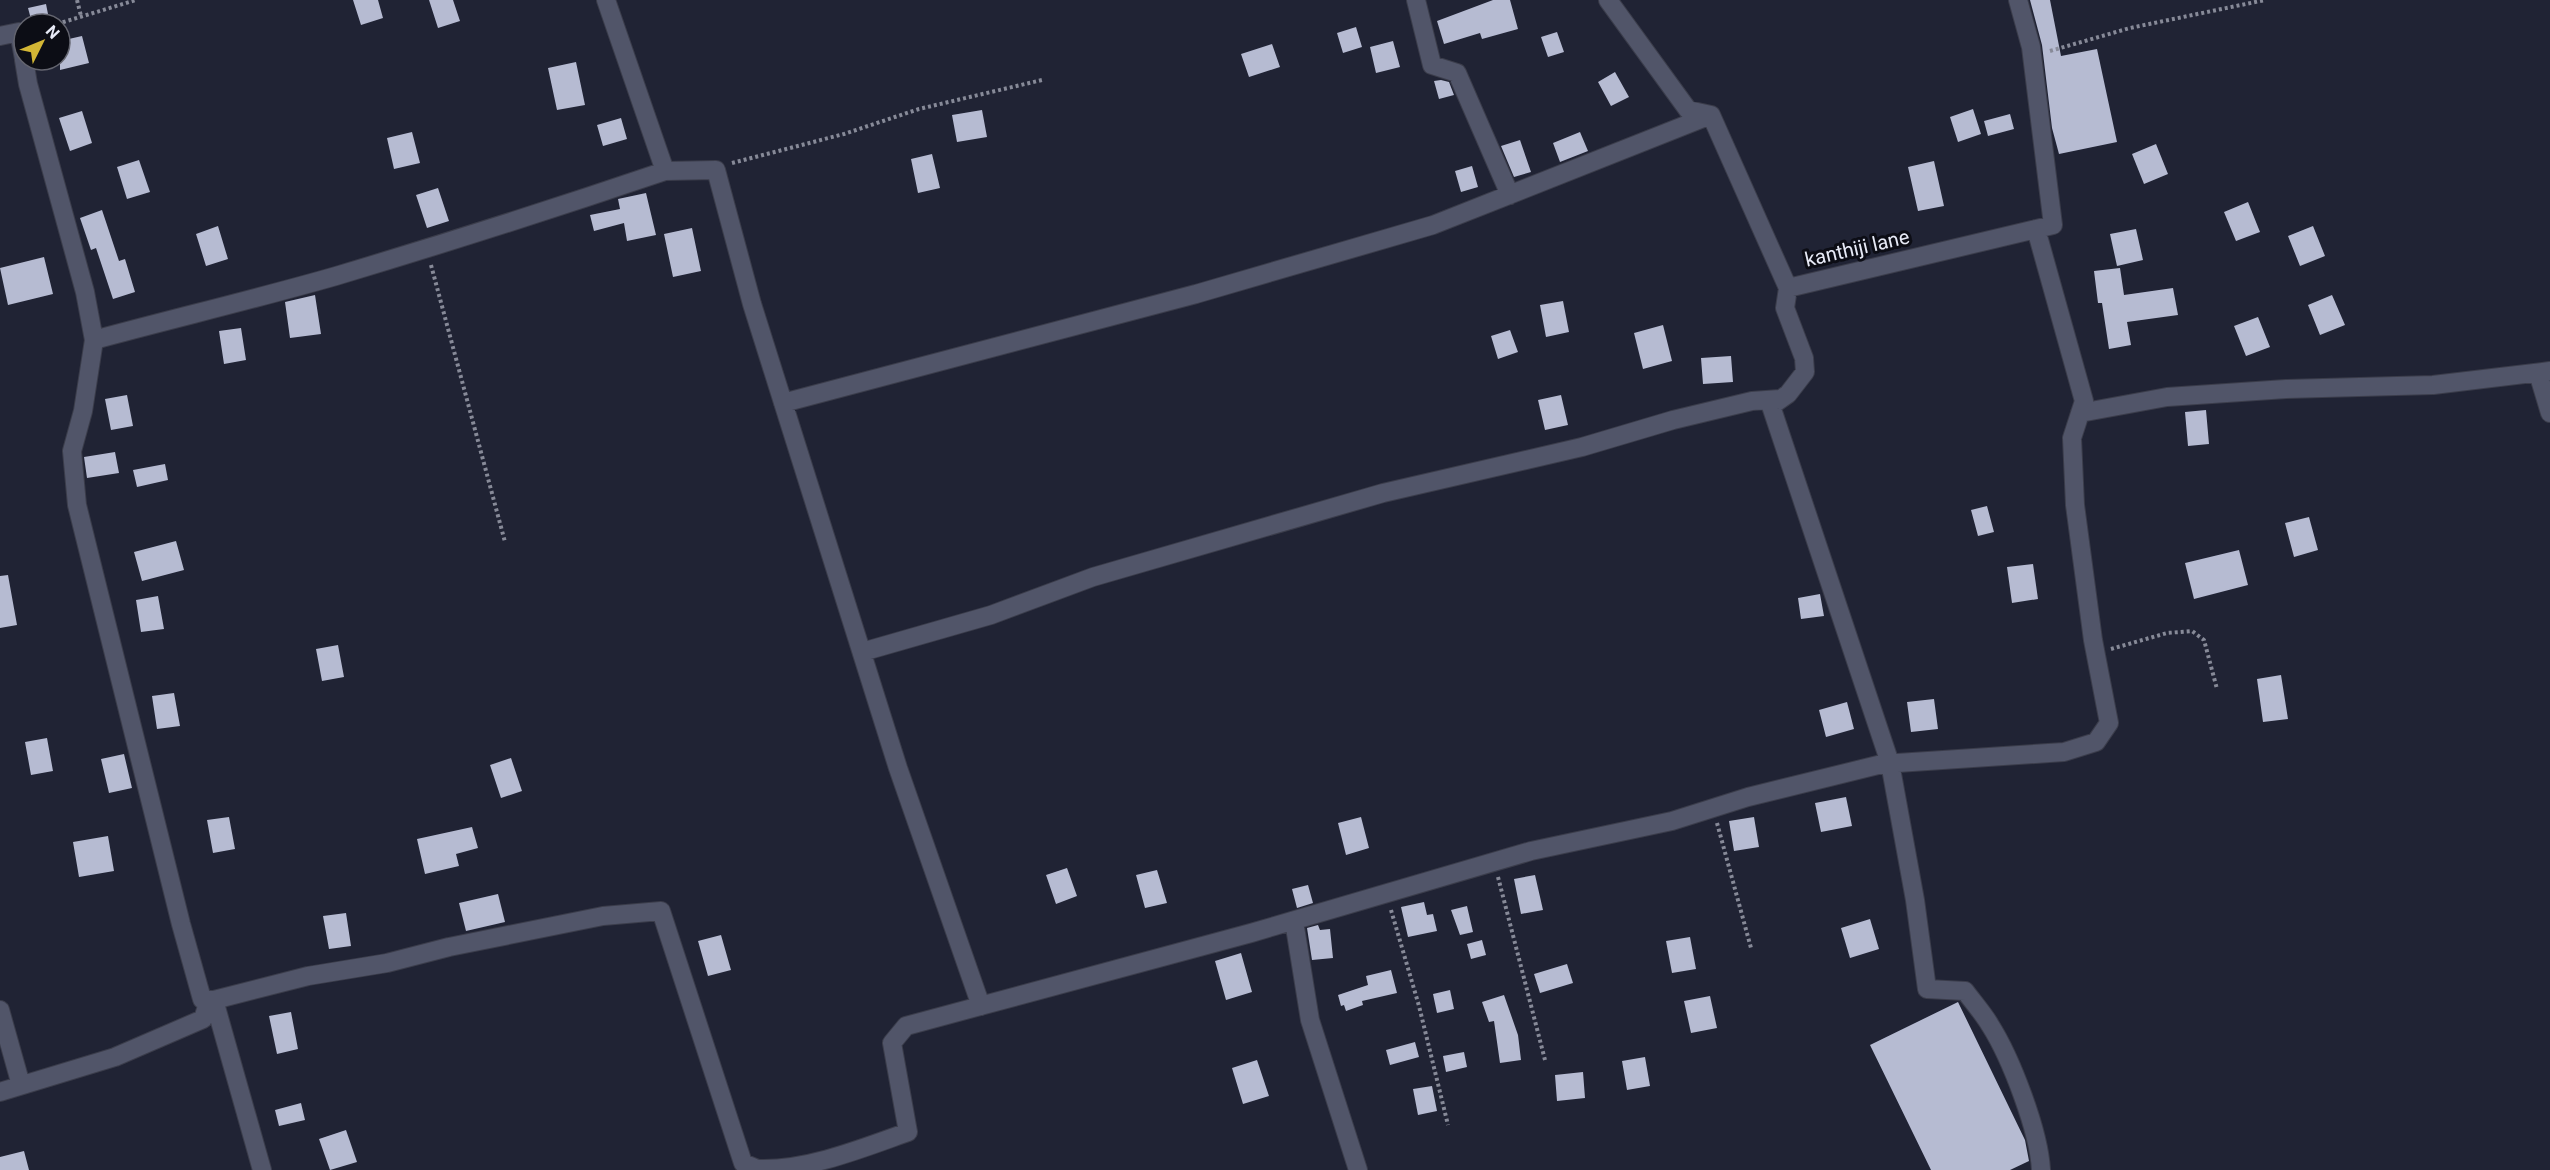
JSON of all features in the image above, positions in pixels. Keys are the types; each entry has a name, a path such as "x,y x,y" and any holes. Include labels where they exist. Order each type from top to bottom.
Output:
{"street":[{"path":"606,0 665,171"},
{"path":"1416,0 1432,65 1457,73 1510,195"},
{"path":"1608,0 1688,110 1711,115"},
{"path":"26,72 85,292 94,339 83,411 72,451 77,505 181,924 202,999 211,1000 308,976 387,963 449,947 603,916 661,911 743,1163 758,1169 792,1166 850,1153 908,1132 892,1043 906,1026 1294,921 1531,851 1672,821 1748,797 1890,763 2064,752 2096,742 2109,723 2095,653 2074,505 2072,438 2084,401 2036,229 2053,225 2032,56 2018,0"},
{"path":"783,403 1196,294 1433,225 1711,115"},
{"name":"kanthiji lane","path":"1711,115 1788,288 2036,229"},
{"path":"94,339 335,276 517,221 665,171 716,170 752,303 898,768 981,1006"},
{"path":"1788,288 1785,308 1804,358 1805,372 1788,394 1771,406 1890,763 1915,900 1927,990 1965,991 1991,1025 2024,1098 2041,1158 2041,1170"},
{"path":"2080,413 2167,397 2286,389 2433,385 2544,372 2550,413"},
{"path":"862,652 991,615 1093,577 1372,496 1582,447 1673,420 1741,404 1780,399"},
{"path":"1294,921 1310,1020 1358,1170"},
{"path":"0,1092 115,1057 203,1019 211,1000"},
{"path":"211,1000 262,1170"},
{"path":"0,1010 21,1085"}],"path":[{"path":"77,0 81,16"},
{"path":"72,19 136,0"},
{"path":"2032,56 2130,28 2265,0"},
{"path":"716,170 721,165 844,134 919,109 1042,80"},
{"path":"426,247 505,542"},
{"path":"2095,653 2167,633 2192,631 2205,640 2217,689"},
{"path":"1713,808 1751,948"},
{"path":"1494,862 1545,1060"},
{"path":"1386,894 1419,1006 1448,1125"}],"building":[{"path":"353,0 378,0 383,18 361,25"},
{"path":"429,0 453,0 460,21 438,28"},
{"path":"1493,0 1510,0 1518,29 1482,39 1480,33 1444,44 1437,21"},
{"path":"2030,0 2050,0 2061,56 2097,49 2117,142 2059,154 2052,128 2042,45"},
{"path":"46,4 48,12 29,12 28,8"},
{"path":"1356,27 1362,47 1343,53 1337,33"},
{"path":"1557,32 1564,52 1548,57 1541,37"},
{"path":"82,36 89,63 72,67 72,38"},
{"path":"1393,41 1400,67 1376,73 1370,47"},
{"path":"1272,44 1280,67 1249,77 1241,54"},
{"path":"576,62 585,105 557,110 548,68"},
{"path":"1615,72 1629,97 1611,106 1598,82"},
{"path":"1434,81 1449,82 1454,95 1439,99"},
{"path":"1973,109 1981,134 1958,142 1950,117"},
{"path":"982,110 987,137 957,142 952,115"},
{"path":"82,111 92,143 70,151 59,118"},
{"path":"2010,114 2014,129 1988,136 1984,121"},
{"path":"621,118 627,139 603,146 597,125"},
{"path":"412,132 420,163 394,169 387,138"},
{"path":"1580,132 1588,151 1560,162 1553,143"},
{"path":"1520,140 1531,172 1514,177 1501,146"},
{"path":"2156,144 2168,174 2144,184 2132,154"},
{"path":"932,154 940,188 918,193 911,159"},
{"path":"139,160 150,192 127,199 117,167"},
{"path":"1934,161 1944,206 1918,211 1908,167"},
{"path":"1472,166 1478,187 1461,192 1455,171"},
{"path":"438,188 449,221 427,228 416,195"},
{"path":"646,193 656,235 627,241 624,223 594,231 590,215 620,209 618,199"},
{"path":"2248,202 2260,232 2236,241 2224,212"},
{"path":"102,210 119,261 125,259 135,292 113,299 96,248 91,250 80,218"},
{"path":"218,226 228,259 206,266 196,234"},
{"path":"2313,226 2325,256 2300,266 2288,236"},
{"path":"692,228 701,271 673,277 664,234"},
{"path":"2136,229 2143,260 2117,266 2110,234"},
{"path":"44,257 53,294 8,305 0,268"},
{"path":"2120,268 2124,295 2173,288 2178,315 2127,322 2131,345 2109,349 2102,303 2098,303 2094,271"},
{"path":"315,295 321,334 290,338 285,302"},
{"path":"2332,295 2345,325 2320,335 2308,305"},
{"path":"1563,301 1569,332 1546,337 1540,305"},
{"path":"2258,317 2270,347 2246,356 2234,326"},
{"path":"1663,325 1672,361 1643,369 1634,333"},
{"path":"241,328 246,360 224,364 219,331"},
{"path":"1510,330 1518,352 1498,359 1491,336"},
{"path":"1731,356 1733,382 1703,384 1701,358"},
{"path":"127,395 133,426 111,430 105,399"},
{"path":"1561,395 1568,425 1545,430 1538,400"},
{"path":"2206,410 2209,444 2188,446 2185,412"},
{"path":"115,452 119,473 87,478 84,457"},
{"path":"165,464 168,480 137,487 133,470"},
{"path":"1987,506 1994,532 1978,536 1971,510"},
{"path":"2309,517 2318,550 2294,557 2285,523"},
{"path":"176,541 184,570 142,581 134,552"},
{"path":"2239,550 2248,585 2194,599 2185,563"},
{"path":"2033,564 2038,599 2012,603 2007,567"},
{"path":"8,575 17,625 0,628 0,576"},
{"path":"1820,594 1824,616 1801,619 1798,598"},
{"path":"158,596 164,629 141,632 136,600"},
{"path":"338,645 344,677 322,681 316,649"},
{"path":"2281,675 2288,719 2263,722 2257,679"},
{"path":"174,693 180,726 157,729 152,696"},
{"path":"1934,699 1938,729 1911,732 1907,702"},
{"path":"1847,702 1854,729 1826,737 1819,710"},
{"path":"47,738 53,771 31,775 25,742"},
{"path":"124,754 132,788 109,793 101,759"},
{"path":"511,758 522,791 501,798 490,765"},
{"path":"1846,797 1852,826 1821,832 1815,803"},
{"path":"229,817 235,849 213,853 207,820"},
{"path":"1361,817 1369,848 1346,855 1338,823"},
{"path":"1754,817 1759,847 1734,851 1729,821"},
{"path":"472,827 478,848 456,854 459,866 425,874 417,839"},
{"path":"108,836 114,871 79,877 73,842"},
{"path":"1067,868 1077,896 1056,904 1046,875"},
{"path":"1157,870 1167,903 1145,908 1136,875"},
{"path":"1535,875 1543,910 1521,914 1514,879"},
{"path":"1308,885 1313,903 1297,908 1292,889"},
{"path":"498,894 505,922 466,931 459,903"},
{"path":"1424,902 1427,915 1433,914 1437,931 1408,937 1401,907"},
{"path":"1467,906 1473,932 1460,935 1451,910"},
{"path":"346,913 351,946 329,949 323,916"},
{"path":"1870,919 1879,949 1850,958 1841,928"},
{"path":"1318,925 1320,930 1330,929 1333,958 1312,960 1307,928"},
{"path":"721,935 731,970 708,976 698,941"},
{"path":"1690,937 1696,969 1672,973 1666,941"},
{"path":"1482,940 1486,955 1471,959 1467,944"},
{"path":"1241,953 1252,992 1226,1000 1215,961"},
{"path":"1567,964 1573,983 1540,993 1534,974"},
{"path":"1391,970 1397,993 1362,1001 1363,1005 1346,1011 1344,1005 1341,1006 1338,995 1368,985 1366,976"},
{"path":"1450,990 1454,1009 1437,1013 1433,994"},
{"path":"1504,995 1518,1035 1521,1060 1500,1063 1494,1021 1489,1022 1482,1002"},
{"path":"1710,996 1717,1028 1691,1033 1684,1001"},
{"path":"1958,1002 2025,1140 2029,1161 2010,1170 1931,1170 1870,1045"},
{"path":"291,1012 298,1049 277,1054 269,1016"},
{"path":"1415,1042 1419,1057 1390,1065 1386,1050"},
{"path":"1464,1052 1467,1067 1446,1072 1443,1056"},
{"path":"1645,1057 1650,1086 1627,1090 1622,1061"},
{"path":"1257,1060 1269,1096 1243,1104 1232,1068"},
{"path":"1583,1072 1585,1098 1557,1101 1555,1075"},
{"path":"1432,1086 1437,1111 1418,1115 1413,1089"},
{"path":"301,1103 305,1120 279,1126 275,1110"},
{"path":"346,1130 357,1162 330,1170 319,1139"},
{"path":"24,1151 29,1170 0,1170 0,1157"}]}
